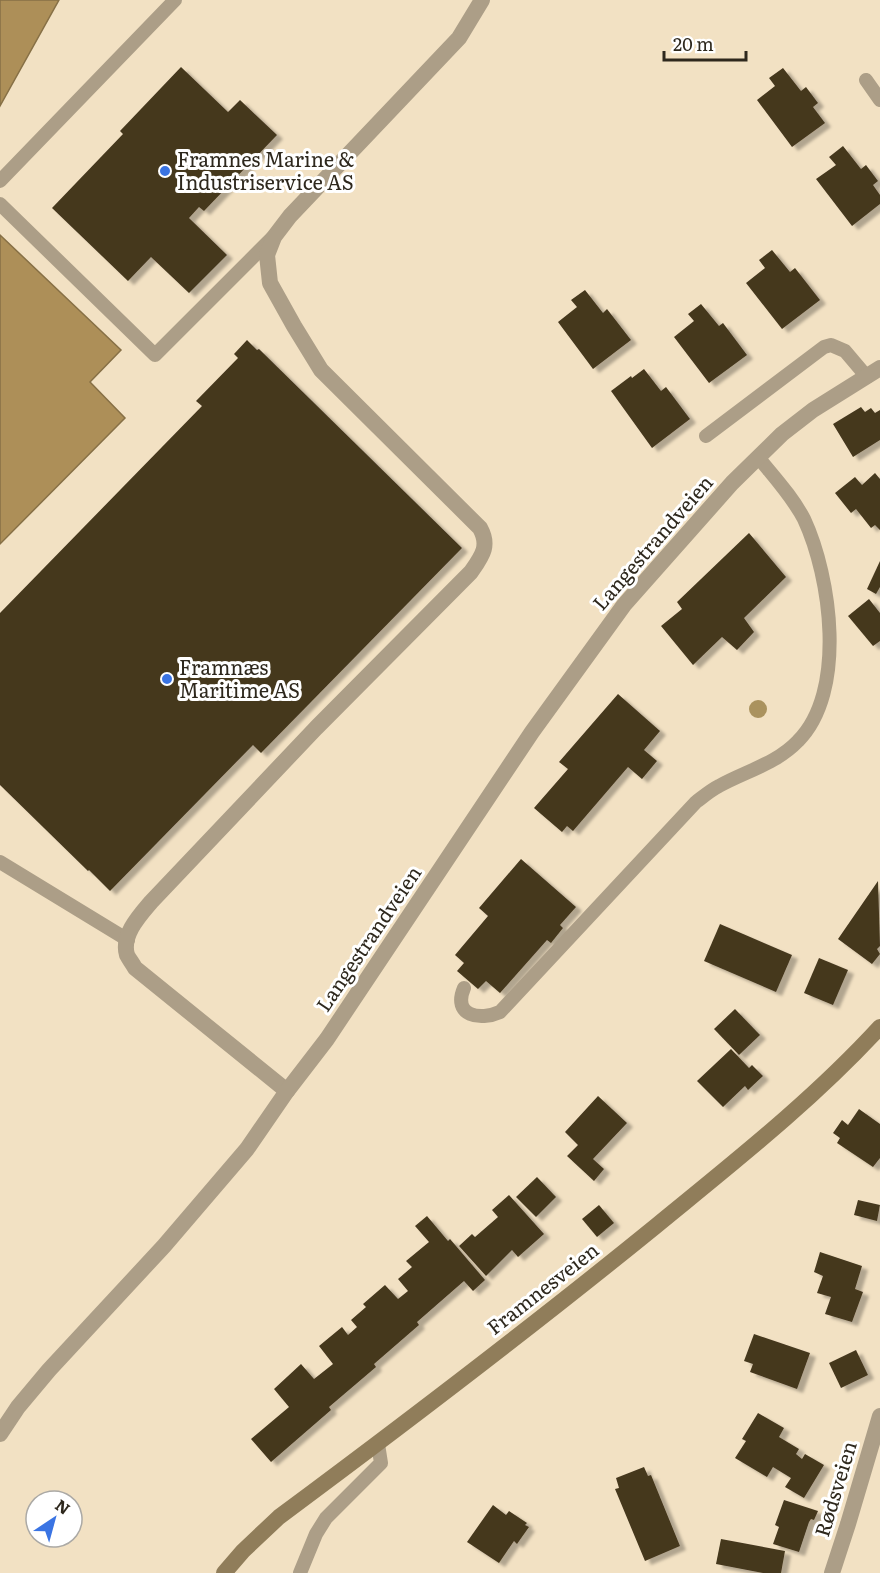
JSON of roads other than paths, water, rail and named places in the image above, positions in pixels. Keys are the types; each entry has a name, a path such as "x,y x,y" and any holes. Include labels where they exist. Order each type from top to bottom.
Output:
{"main road":[{"name":"Framnesveien","path":"224,1573 243,1551 279,1517 540,1320 755,1146 813,1094 880,1027"}],"street":[{"path":"287,1091 135,968 126,953 128,940 132,924 151,902 316,728 471,572 483,555 486,538 480,528 321,370 270,283 267,255 274,237 290,216 459,38 482,0"},
{"name":"Langestrandveien","path":"0,1434 18,1407 49,1370 164,1246 248,1149 287,1091 340,1020 526,741 624,605 659,564 782,434 813,410 874,373"},
{"name":"Rødsveien","path":"832,1573 880,1416"}],"lane":[{"path":"0,182 175,0"},
{"path":"866,80 880,100"},
{"path":"0,204 155,355 274,237"},
{"path":"706,436 824,347 831,345 845,351 874,373"},
{"path":"464,988 460,997 461,1002 473,1016 484,1017 500,1012 696,802 718,786 781,756 799,741 813,721 825,690 829,649 826,599 819,555 796,506 786,490 758,457"},
{"path":"0,862 128,940"},
{"path":"300,1573 316,1534 326,1518 381,1463 378,1444"}],"place":[{"name":"Framnes Marine & Industriservice AS","path":"165,171"},
{"name":"Framnæs Maritime AS","path":"167,679"}]}
